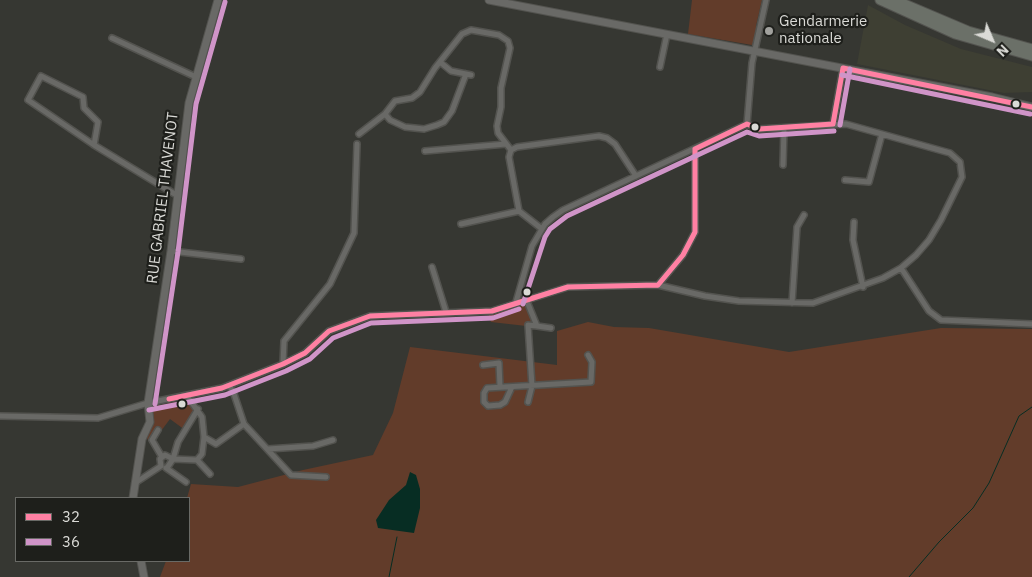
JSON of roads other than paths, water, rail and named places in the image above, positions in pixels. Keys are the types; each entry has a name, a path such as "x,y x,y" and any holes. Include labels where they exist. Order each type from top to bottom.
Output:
{"highway":[{"path":"880,0 955,34 1032,56"},
{"path":"894,0 968,31 1032,49"}],"main road":[{"name":"RUE GABRIEL THAVENOT","path":"132,497 142,442 150,422 148,403 172,251 188,103 218,0"},
{"path":"489,0 843,68 1032,107"},
{"path":"140,562 144,577"}],"street":[{"path":"747,124 754,51 766,0"},
{"path":"359,134 385,114 395,101 412,98 420,92 440,62 466,30 499,35 508,41 510,48 501,88 501,107 497,126 498,133 511,150"},
{"path":"660,66 667,34"},
{"path":"112,38 196,77"},
{"path":"385,114 390,120 405,127 424,129 444,122 452,111 468,74 451,71 440,62"},
{"path":"833,124 843,68"},
{"path":"94,145 98,122 84,108 83,97 41,76 28,100 94,145 178,196"},
{"path":"0,416 90,419 148,403 229,386 305,353 329,331 370,316 492,310 568,287 658,285 739,302 812,303 863,286 901,268 929,240 962,177 960,162 950,153 862,127 833,124 759,129 747,124 563,210 542,228 532,246 516,302"},
{"path":"783,165 784,128"},
{"path":"845,180 869,182 882,134"},
{"path":"542,228 519,211 509,157 511,150 517,146 599,136 607,138 615,144 636,176"},
{"path":"283,364 284,341 330,284 354,233 357,144"},
{"path":"425,151 506,144"},
{"path":"658,285 683,255 695,232 695,149"},
{"path":"462,224 519,211"},
{"path":"792,303 797,227 804,215"},
{"path":"854,222 853,240 863,286"},
{"path":"172,251 241,259"},
{"path":"432,267 446,312"},
{"path":"901,268 929,311 941,320 1032,324"},
{"path":"526,299 537,326"},
{"path":"528,402 532,386 528,325 551,328"},
{"path":"512,387 505,402 500,405 488,406 484,402 484,393 487,388 592,382 592,362 588,355"},
{"path":"483,365 499,363 500,387"},
{"path":"229,386 233,392 244,424 291,475 326,477"},
{"path":"187,396 202,417 204,437 202,454 197,460"},
{"path":"135,483 164,467 173,459 178,442 198,409"},
{"path":"204,437 216,444 244,424"},
{"path":"142,442 152,440 158,430"},
{"path":"152,440 162,457 160,459 164,467 186,482"},
{"path":"268,450 314,446 333,440"},
{"path":"162,457 165,455 173,459 197,460 210,474"}],"waterway":[{"path":"909,577 939,542 973,508 989,483 1019,416 1032,407"},
{"path":"389,577 397,537"}],"place":[{"name":"Gendarmerie nationale","path":"769,31"}]}
